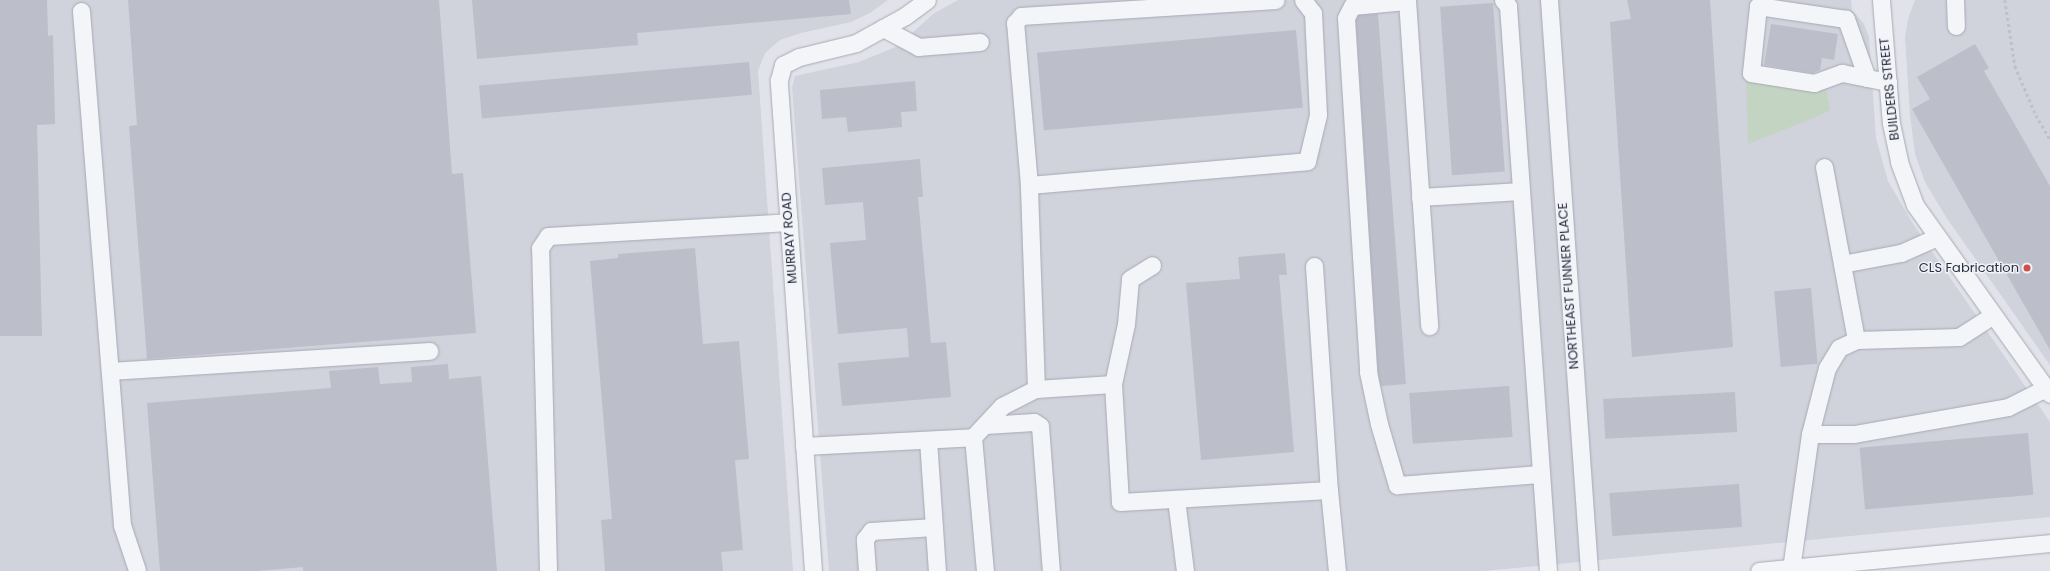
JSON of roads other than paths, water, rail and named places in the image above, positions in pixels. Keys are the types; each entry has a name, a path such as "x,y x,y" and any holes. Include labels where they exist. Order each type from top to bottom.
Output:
{"street":[{"name":"MURRAY ROAD","path":"813,571 779,80 784,65 799,57 856,43 906,16 927,0"},
{"path":"1036,389 1029,185 1015,23 1022,16 1275,0"},
{"path":"1029,185 1307,161 1318,115 1313,13 1303,0"},
{"path":"1429,326 1407,0 1352,6 1346,18 1368,372 1379,424 1397,484 1542,474"},
{"path":"1503,0 1508,6 1548,571"},
{"name":"NORTHEAST FUNNER PLACE","path":"1549,0 1589,571"},
{"name":"BUILDERS STREET","path":"1884,0 1891,123 1899,162 1915,205 2048,391"},
{"path":"1955,0 1956,26"},
{"path":"1867,78 1846,19 1758,6 1751,73 1814,83 1842,74 1888,82"},
{"path":"81,11 122,525 137,570"},
{"path":"883,28 918,47 980,42"},
{"path":"1824,167 1856,340"},
{"path":"1420,197 1521,191"},
{"path":"548,571 540,248 548,236 789,222"},
{"path":"1842,264 1901,253 1937,237"},
{"path":"1152,265 1130,279 1126,324 1113,384 1120,502 1329,490"},
{"path":"1314,266 1336,571"},
{"path":"1791,569 1810,434 1827,368 1839,348 1856,340 1959,337 1993,315"},
{"path":"110,371 429,351"},
{"path":"804,446 973,438 1002,406 1036,389 1113,384"},
{"path":"1810,434 1854,434 2008,407 2048,391"},
{"path":"985,425 1034,422 1040,426 1051,571"},
{"path":"973,438 985,571"},
{"path":"928,440 937,571"},
{"path":"1176,499 1184,571"},
{"path":"867,571 865,539 871,532 934,526"},
{"path":"1759,571 1814,569 2050,543"}],"place":[{"name":"CLS Fabrication","path":"2027,268"}]}
